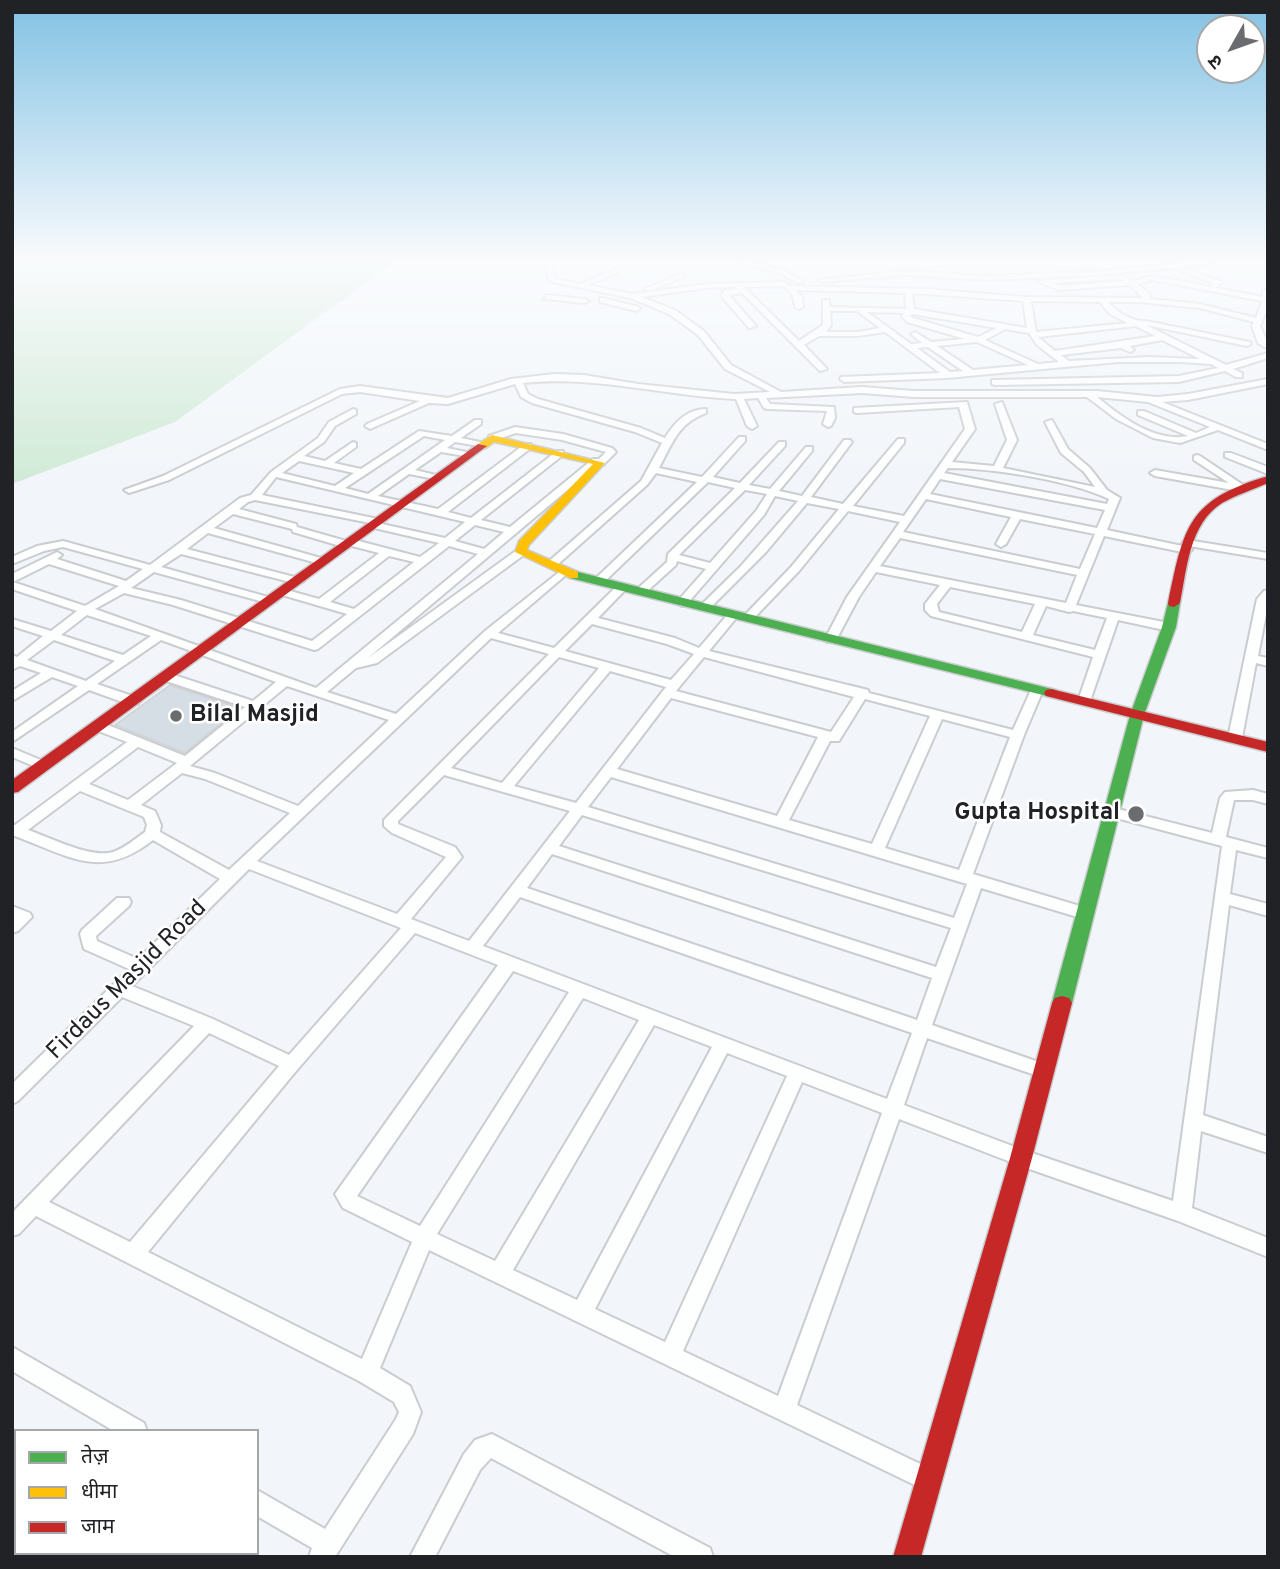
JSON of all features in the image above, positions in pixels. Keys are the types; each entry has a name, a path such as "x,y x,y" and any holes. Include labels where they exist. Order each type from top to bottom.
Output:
{"street":[{"path":"703,335 728,367 777,394"},
{"path":"789,335 823,369 862,390"},
{"path":"799,345 816,335"},
{"path":"896,335 948,375"},
{"path":"917,335 971,373"},
{"path":"962,335 1035,365"},
{"path":"911,346 978,340 991,335"},
{"path":"1033,335 1040,345 1053,354 1120,394"},
{"path":"1160,335 1239,375"},
{"path":"1236,335 1247,344"},
{"path":"1053,354 1163,337"},
{"path":"1123,345 1146,360"},
{"path":"995,382 1178,379 1268,355"},
{"path":"844,379 948,375 1035,365 1184,359 1212,362"},
{"path":"822,391 823,369"},
{"path":"129,490 166,478 340,392 360,389 448,401 518,382 554,377 584,378 638,387 739,397 862,390 914,394 1120,394 1150,400 1268,447"},
{"path":"518,382 524,395 535,401 638,430 667,442"},
{"path":"1150,400 1188,397 1268,382"},
{"path":"857,411 999,404 1090,395 1117,418 1170,439 1181,440 1216,428"},
{"path":"761,396 767,406 831,409 828,424"},
{"path":"739,397 752,426"},
{"path":"370,426 428,400"},
{"path":"831,639 853,597 970,429 962,404"},
{"path":"997,470 1012,440 999,404"},
{"path":"12,1096 230,878 489,634 619,507 655,470 670,434 688,416 703,411"},
{"path":"14,662 86,610 179,550 244,500 255,496 274,474 321,440 332,424 353,412"},
{"path":"1141,414 1194,435"},
{"path":"370,497 478,422"},
{"path":"1049,422 1063,451 1087,470 1102,491"},
{"path":"12,788 487,441 515,430 563,438 611,452 318,693"},
{"path":"337,489 422,433 453,439 528,446 598,462"},
{"path":"599,581 704,480 742,439"},
{"path":"472,949 671,689 702,653 786,580 901,441"},
{"path":"704,608 738,577 806,499 847,442"},
{"path":"640,592 672,563 673,554 782,444"},
{"path":"327,464 353,445"},
{"path":"441,512 528,446"},
{"path":"438,449 468,455"},
{"path":"682,603 760,513 773,492 809,449"},
{"path":"49,560 125,587 177,601 314,646 560,453"},
{"path":"1228,454 1268,471"},
{"path":"299,458 362,472"},
{"path":"1197,458 1244,489"},
{"path":"350,665 373,660 521,552 523,544 586,481 598,462"},
{"path":"941,470 957,464 997,470 1102,491 1115,498 1069,609"},
{"path":"655,470 742,485 907,520"},
{"path":"941,470 1112,509"},
{"path":"407,471 438,478"},
{"path":"1155,473 1244,489"},
{"path":"274,474 513,531"},
{"path":"907,1557 1021,1158 1137,715 1169,627 1187,546 1205,511 1268,479"},
{"path":"255,496 486,553 521,552 557,568 621,588 1268,747"},
{"path":"924,496 1101,532 1268,556"},
{"path":"230,510 349,544 421,561"},
{"path":"1001,544 1017,515"},
{"path":"206,529 324,562"},
{"path":"897,534 1083,573"},
{"path":"12,561 41,548 63,544 153,568 356,612"},
{"path":"12,579 71,546"},
{"path":"179,550 298,581"},
{"path":"321,603 387,552"},
{"path":"672,558 711,567"},
{"path":"874,568 1169,627"},
{"path":"946,584 931,604 931,610 935,614 1100,655"},
{"path":"12,585 398,719"},
{"path":"132,1255 407,923 454,857 450,851 397,830 391,826 391,820 621,588"},
{"path":"1235,738 1251,658 1264,622 1263,599 1268,593"},
{"path":"1026,638 1041,603"},
{"path":"1084,701 1113,617"},
{"path":"590,620 670,641 702,653 1017,735"},
{"path":"12,622 125,660"},
{"path":"489,634 608,666 671,689 834,737 863,693"},
{"path":"12,738 160,635"},
{"path":"1251,658 1268,662"},
{"path":"14,662 52,671 133,701"},
{"path":"504,789 608,666"},
{"path":"12,697 52,671"},
{"path":"167,677 254,706"},
{"path":"130,806 285,681"},
{"path":"784,1410 960,925 970,879 1017,735 1037,690"},
{"path":"876,851 938,713"},
{"path":"98,726 137,741 184,765 300,812"},
{"path":"781,822 826,735"},
{"path":"15,830 137,741"},
{"path":"12,752 43,766"},
{"path":"441,770 579,808 960,925"},
{"path":"608,771 1084,913"},
{"path":"15,830 93,860 115,858 134,849 152,834 154,825 150,814 78,785"},
{"path":"1181,1213 1222,897 1227,798 1230,794 1268,799"},
{"path":"1110,812 1268,853"},
{"path":"152,834 175,843 230,878"},
{"path":"549,848 942,975"},
{"path":"246,865 407,923 1021,1158 1181,1213 1268,1248"},
{"name":"Firdaus Masjid Road","path":"12,1096 246,865"},
{"path":"517,890 1044,1071"},
{"path":"1222,897 1268,910"},
{"path":"123,902 88,933 90,945 142,968"},
{"path":"12,912 24,917 12,927"},
{"path":"509,963 345,1194 350,1202 929,1480"},
{"path":"121,989 292,1064"},
{"path":"367,1373 423,1239 579,990"},
{"path":"499,1274 650,1017"},
{"path":"12,1227 206,1024"},
{"path":"582,1314 722,1045"},
{"path":"670,1356 797,1073"},
{"path":"1194,1120 1268,1145"},
{"path":"33,1204 367,1373 402,1394 410,1412 405,1426 324,1550 259,1503"},
{"path":"12,1358 133,1429"},
{"path":"422,1557 472,1462 483,1448 492,1446 701,1557"}],"green space":[{"path":"12,335 294,335 175,422 12,484"}],"building":[{"name":"Bilal Masjid","path":"170,685 240,708 185,753 115,725"}],"traffic: fast":[{"path":"574,575 1051,693"},
{"path":"1062,1003 1137,715 1169,627 1174,603"}],"traffic: slow":[{"path":"482,446 492,438 600,463 523,544 521,552 574,575"}],"traffic: jam":[{"path":"12,788 482,446"},
{"path":"1174,603 1187,542 1198,520 1211,505 1268,479"},
{"path":"1051,693 1268,747"},
{"path":"907,1557 1021,1158 1062,1003"}],"place":[{"name":"Bilal Masjid","path":"176,716"},
{"name":"Gupta Hospital","path":"1136,814"}]}
